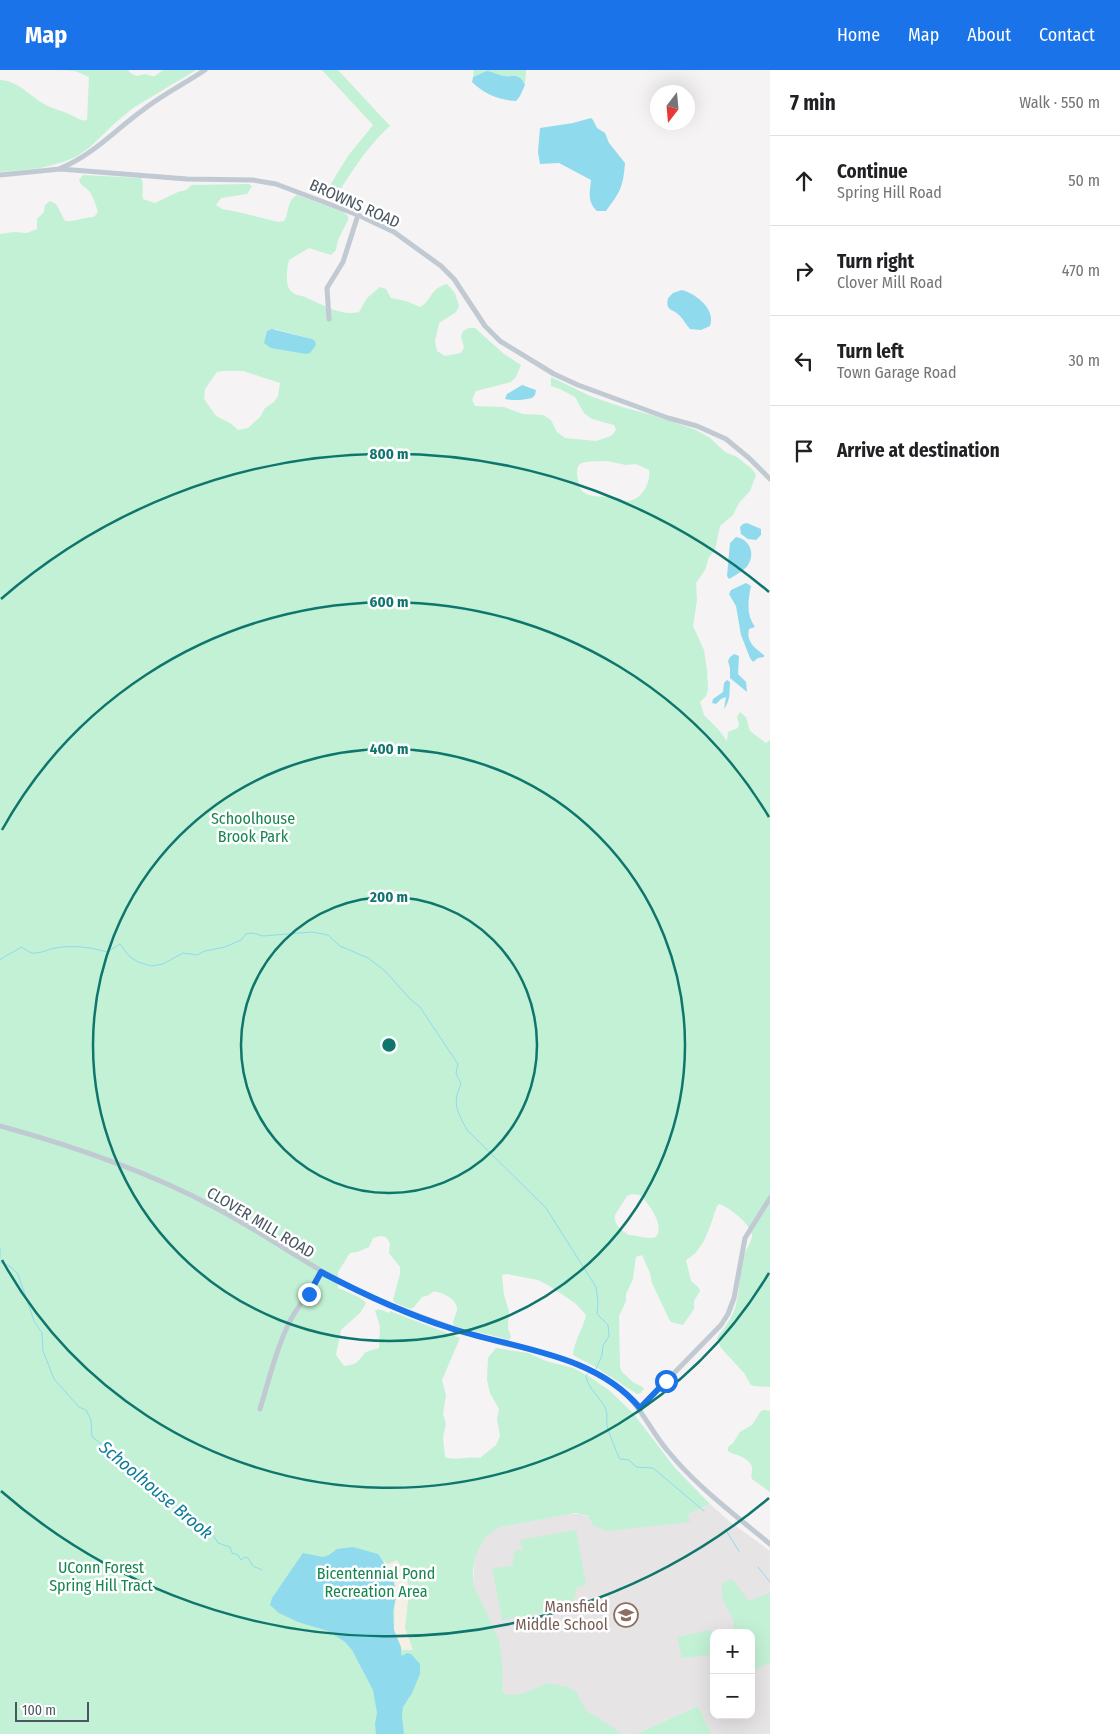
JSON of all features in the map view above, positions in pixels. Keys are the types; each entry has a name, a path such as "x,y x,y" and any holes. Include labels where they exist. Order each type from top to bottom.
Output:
{"street":[{"path":"60,169 74,163 98,148 143,109 204,70"},
{"name":"BROWNS ROAD","path":"0,175 60,169 187,179 264,181 288,188 358,215 394,232 441,266 454,279 485,326 500,341 554,374 578,385 668,418 697,426 726,439 770,478"},
{"path":"328,319 327,288 343,262 358,215"},
{"name":"CLOVER MILL ROAD","path":"0,1126 54,1142 150,1177 185,1192 252,1229 321,1272 363,1294 450,1328 542,1353 589,1369 616,1385 640,1408 668,1451 690,1475 770,1544"},
{"path":"640,1408 721,1325 728,1314 734,1298 745,1238 770,1198"},
{"path":"260,1410 285,1332 295,1312 309,1294 321,1272"}],"shaded area":[{"name":"Mansfield Middle School","path":"710,1504 729,1521 770,1551 770,1734 711,1734 698,1706 636,1734 593,1734 510,1705 502,1692 473,1583 475,1555 484,1537 500,1527 569,1514 580,1514 591,1518 687,1514"}],"green space":[{"path":"60,70 128,70 137,76 145,74 155,76 163,70 196,70 133,108 90,147 76,157 41,168 0,172 0,80 18,85 47,106 81,120 87,120 89,77 75,71"},
{"path":"322,70 338,70 390,126 367,151 334,199 324,195 348,156 373,125"},
{"path":"474,70 526,70 525,85 521,79 516,77 486,73 473,77"},
{"path":"83,175 141,178 143,183 143,199 155,203 186,190 192,185 249,184 252,186 247,194 221,198 216,205 222,209 278,222 284,221 291,200 297,195 343,212 348,216 348,220 338,240 336,250 331,255 309,248 289,260 287,284 294,293 332,309 353,313 359,312 367,298 380,287 386,289 391,298 406,301 420,307 427,302 437,289 447,284 455,293 459,306 456,312 439,323 435,341 437,351 445,356 461,353 464,347 461,337 463,331 475,328 504,354 521,365 516,377 511,382 476,391 472,400 475,406 504,407 523,414 543,415 551,420 557,432 565,438 596,441 611,436 616,430 614,425 592,419 584,413 575,397 551,386 551,377 590,396 696,430 710,438 725,452 737,457 752,469 756,475 750,491 739,503 733,515 720,526 715,550 709,557 705,570 696,583 697,600 693,626 704,650 707,670 708,690 706,696 700,702 704,715 727,741 728,732 738,728 737,717 740,712 746,717 750,731 766,743 770,740 770,1387 751,1385 744,1373 721,1348 717,1338 734,1312 743,1258 752,1236 749,1227 739,1217 728,1208 719,1204 702,1244 686,1260 691,1281 700,1291 694,1301 694,1309 683,1325 671,1322 652,1283 642,1255 636,1257 633,1279 619,1316 620,1367 622,1372 633,1382 644,1388 641,1393 637,1394 573,1355 586,1315 575,1303 538,1280 507,1274 502,1275 504,1295 509,1311 508,1328 511,1337 509,1340 454,1326 453,1322 457,1306 449,1297 438,1292 434,1291 422,1297 411,1309 395,1303 393,1300 400,1267 389,1253 390,1243 386,1237 373,1238 369,1247 350,1253 338,1272 338,1288 357,1296 366,1303 360,1313 341,1330 336,1355 344,1366 356,1363 366,1352 379,1348 380,1326 375,1311 378,1309 390,1313 390,1311 460,1338 442,1380 446,1395 443,1414 446,1424 443,1437 445,1457 453,1459 480,1458 496,1445 500,1436 497,1419 499,1409 490,1393 487,1380 488,1358 496,1348 528,1353 546,1361 573,1368 610,1391 633,1413 675,1468 710,1504 688,1514 690,1522 607,1531 594,1526 588,1516 576,1513 500,1527 485,1537 477,1553 473,1571 474,1587 500,1645 503,1693 508,1695 519,1694 547,1683 569,1687 577,1693 586,1711 622,1734 0,1734 0,234 27,233 37,229 37,219 44,212 45,205 50,201 56,204 65,221 94,217 98,212 94,199 79,180","holes":["275,329 312,339 316,345 311,350 271,348","243,371 280,383 278,396 248,428 238,430 230,423 216,416 204,399 205,389 217,372","607,461 626,465 636,464 649,470 649,480 641,494 633,500 628,501 615,497 586,494 582,491 577,474 579,465 586,462","632,1194 640,1195 648,1204 655,1215 659,1227 656,1237 629,1235 617,1224 615,1215 627,1196"]},
{"path":"761,1411 770,1411 770,1492 752,1479 752,1467 748,1461 728,1451 728,1447 740,1432 752,1425"},
{"path":"576,1530 586,1585 577,1587 573,1606 550,1602 551,1611 502,1620 492,1568 512,1566 515,1550 523,1551 520,1540"},
{"path":"731,1579 734,1581 748,1600 753,1600 770,1593 770,1662 755,1670 755,1629 733,1629 734,1621 723,1598 723,1583"},
{"path":"710,1630 710,1655 682,1658 677,1637"},
{"path":"698,1706 711,1734 636,1734"}],"sand":[{"path":"382,1560 388,1564 397,1560 407,1576 409,1592 405,1628 413,1650 402,1650 394,1632 395,1584"}],"water":[{"path":"487,71 504,76 516,76 521,79 525,85 516,101 492,96 472,82 473,77"},
{"path":"591,118 597,128 605,133 609,143 625,163 620,189 606,211 597,211 592,204 590,197 591,180 559,163 540,164 538,152 540,128"},
{"path":"682,290 694,295 704,303 710,314 710,326 701,330 690,329 680,316 669,308 668,298 673,293"},
{"path":"272,329 312,339 316,345 310,353 306,354 271,348 264,343 267,331"},
{"path":"522,385 536,390 535,395 532,398 526,399 505,399 507,394"},
{"path":"747,523 761,529 761,535 756,540 748,539 741,534 740,527"},
{"path":"736,537 741,538 748,544 751,556 747,567 729,579 727,576 730,543"},
{"path":"746,583 751,586 749,612 755,627 749,629 749,638 757,650 764,655 764,657 758,658 753,662 741,635 736,606 729,594 731,590"},
{"path":"734,654 739,656 738,674 746,682 747,692 730,678 728,661"},
{"path":"727,680 730,682 729,696 724,709 726,697 716,704 712,703 713,699 723,692 724,683"},
{"path":"353,1547 378,1554 393,1576 396,1598 393,1611 394,1630 401,1647 401,1653 402,1656 407,1653 411,1654 420,1664 420,1674 412,1693 403,1707 404,1734 376,1734 377,1713 373,1690 352,1650 345,1642 328,1631 298,1622 279,1613 270,1605 272,1598 303,1553 323,1557 337,1549"}],"waterway":[{"path":"0,960 21,947 34,953 68,947 88,948 107,952 120,944 129,956 138,962 151,966 163,964 183,953 197,955 205,951 225,947 241,940 246,934 252,933 263,936 312,932 328,935 340,946 368,958 385,971 410,999 420,1007 458,1064 456,1073 461,1084 456,1102 467,1130 546,1208 596,1287 597,1314 608,1325 609,1336 603,1346 602,1355 596,1369"},
{"name":"Schoolhouse Brook","path":"0,1248 0,1258"},
{"name":"Schoolhouse Brook","path":"0,1262 11,1267 18,1274 34,1321 42,1333 43,1351 54,1379 79,1407 86,1410 91,1420 92,1437 114,1451 125,1465 138,1471 141,1480 177,1506 191,1521 201,1524 205,1531 213,1535 218,1543 230,1547 232,1553 238,1555 241,1560 245,1557 248,1558 253,1566 262,1570"},
{"path":"588,1374 586,1376 589,1386 606,1410 607,1426 620,1459 629,1460 636,1467 653,1468 704,1511"},
{"path":"725,1529 739,1551"},
{"path":"758,1567 770,1582"}],"place":[{"name":"Mansfield Middle School","path":"626,1615"}],"route":[{"path":"309,1294 321,1272 363,1294 450,1328 542,1353 589,1369 616,1385 640,1408 666,1381"}],"park label":[{"name":"Schoolhouse Brook Park","path":"253,827"},
{"name":"UConn Forest Spring Hill Tract","path":"101,1576"},
{"name":"Bicentennial Pond Recreation Area","path":"376,1582"}]}
